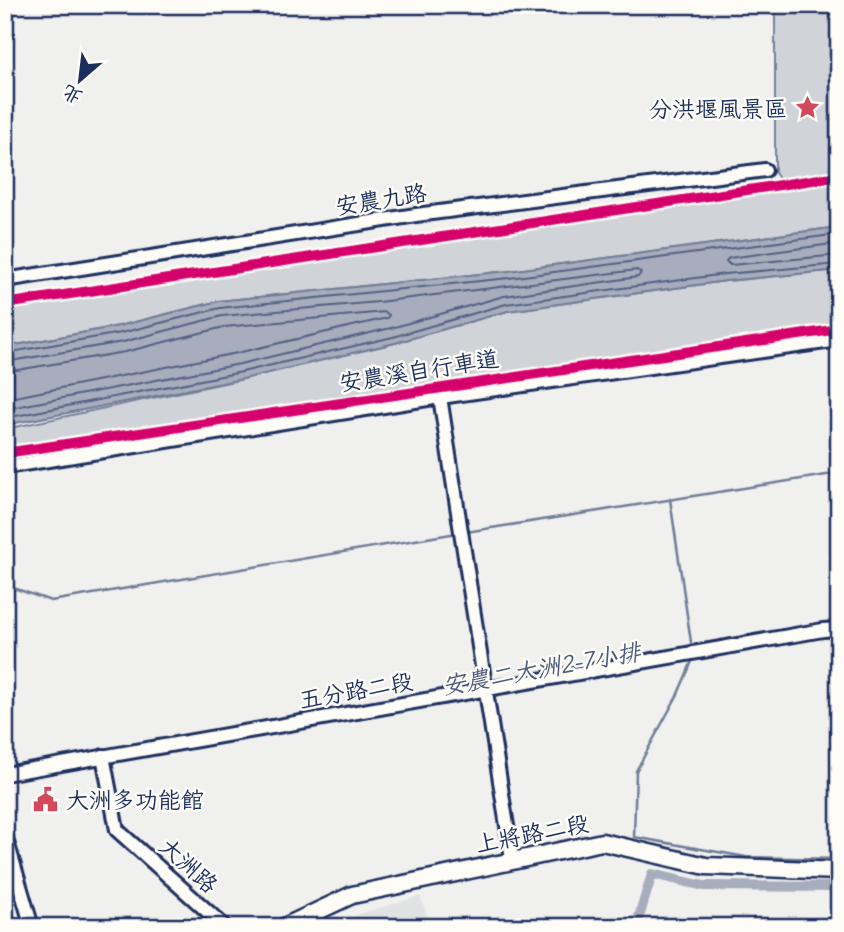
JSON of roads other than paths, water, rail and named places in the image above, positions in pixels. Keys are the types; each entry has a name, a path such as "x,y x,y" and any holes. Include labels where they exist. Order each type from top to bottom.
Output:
{"main road":[{"name":"上將路二段","path":"284,927 352,895 602,842 706,866 839,871"}],"street":[{"name":"安農九路","path":"5,280 416,215 765,170"},
{"path":"5,467 440,397 839,340"},
{"path":"440,397 512,859"},
{"name":"五分路二段","path":"5,774 823,629 839,629"},
{"name":"大洲路","path":"103,756 117,830 225,927"},
{"path":"5,835 32,927"}],"water":[{"path":"839,227 839,270 726,281 508,311 395,343 243,379 5,425 5,347 119,326 219,301 508,271"}],"waterway":[{"path":"815,5 839,11"},
{"path":"466,532 839,473"},
{"path":"670,499 692,649"},
{"path":"5,585 51,601 457,533"},
{"name":"安農二大洲2-7小排","path":"814,637 839,637"},
{"name":"安農二大洲2-7小排","path":"490,696 759,647"},
{"path":"693,659 677,696 636,771 634,837 746,857 839,859"},
{"name":"安農二大洲2-7小排","path":"314,726 484,697"},
{"path":"636,927 652,874 704,886 839,887"}],"place":[{"name":"分洪堰風景區","path":"807,108"},
{"name":"大洲多功能館","path":"46,799"}]}
